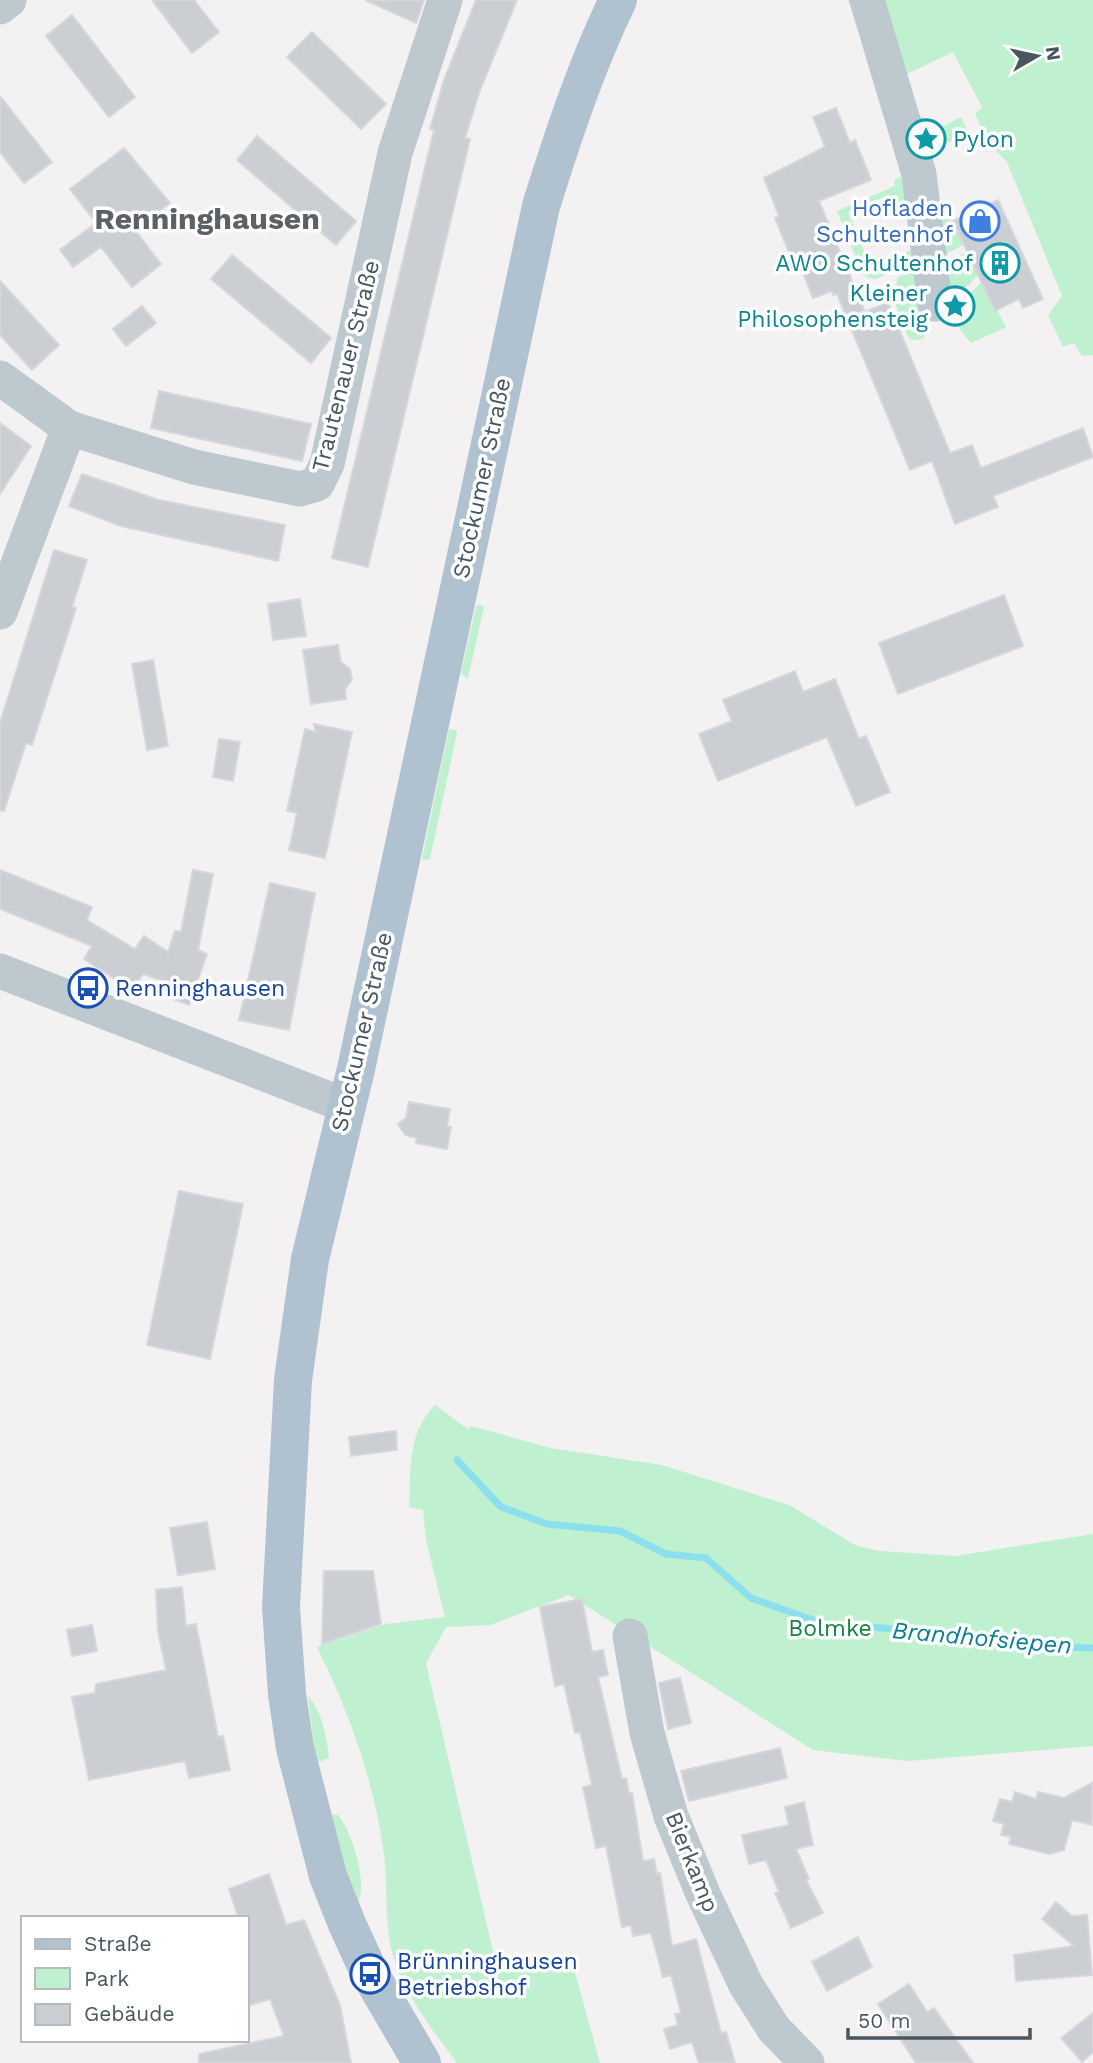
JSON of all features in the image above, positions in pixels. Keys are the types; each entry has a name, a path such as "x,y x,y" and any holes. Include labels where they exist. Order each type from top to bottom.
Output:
{"main road":[{"name":"Stockumer Straße","path":"422,2063 370,1974 328,1876 302,1779 284,1668 281,1607 293,1380 310,1259 346,1105 541,206 567,123 597,43 618,0"}],"street":[{"path":"0,7 9,0"},
{"name":"Trautenauer Straße","path":"0,378 69,428 194,467 300,489 317,484 327,464 395,153 445,0"},
{"path":"867,0 919,174 935,304"},
{"path":"0,612 69,428"},
{"path":"0,971 346,1105"},
{"name":"Bierkamp","path":"630,1636 650,1745 671,1816 746,1984 774,2029 807,2063"}],"green space":[{"path":"848,0 1093,0 1093,355 1082,356 1074,343 1063,347 1048,315 1062,296 1007,162 989,143 975,114 982,107 953,52 905,75 853,14"},
{"path":"922,116 931,133 961,117 968,132 929,152 914,120"},
{"path":"909,173 913,208 897,212 889,195 848,212 871,267 911,250 909,228 918,261 876,279 868,278 863,274 837,211 895,186 894,180"},
{"path":"946,210 965,244 940,257 934,216"},
{"path":"968,252 978,275 969,285 951,295 943,263"},
{"path":"915,270 926,304 928,323 923,339 912,340 907,335 893,297 898,277"},
{"path":"982,282 1006,327 971,343 953,321 947,303 970,293"},
{"path":"480,604 484,607 468,678 461,674 476,606"},
{"path":"449,729 456,730 457,733 430,859 424,860 422,858"},
{"name":"Bolmke","path":"435,1405 468,1429 471,1426 550,1448 662,1465 789,1505 857,1546 880,1551 956,1556 1093,1534 1093,1746 907,1761 813,1750 569,1595 490,1625 446,1627 426,1663 495,1960 571,1958 600,2063 457,2063 413,2000 394,1959 388,1932 385,1861 373,1796 349,1720 317,1647 386,1624 445,1617 426,1540 423,1510 409,1507 415,1440 419,1428"},
{"path":"308,1696 320,1717 329,1758 316,1763"},
{"path":"338,1815 343,1823 357,1858 361,1883 358,1902 353,1902 327,1817"}],"building":[{"path":"152,0 194,0 219,32 192,53"},
{"path":"365,0 424,0 416,23"},
{"path":"476,0 517,0 480,90 465,138 470,139 368,567 332,558 434,130 430,129 444,80"},
{"path":"72,15 135,97 109,117 46,36"},
{"path":"312,32 386,104 361,129 287,57"},
{"path":"0,96 52,162 24,183 0,152"},
{"path":"836,108 850,143 855,140 871,180 819,201 865,312 888,302 950,453 972,445 981,468 1083,428 1093,457 993,496 998,507 955,524 932,461 910,470 837,294 833,295 832,291 813,298 800,265 795,267 775,218 779,216 764,178 825,147 813,117"},
{"path":"257,136 356,221 336,245 237,160"},
{"path":"124,148 170,203 135,230 161,264 132,287 101,247 73,267 60,250 96,223 70,189"},
{"name":"AWO Schultenhof","path":"998,200 1043,299 1023,308 1019,299 995,311 953,221"},
{"path":"232,255 331,338 311,363 211,279"},
{"path":"0,281 59,345 32,370 0,335"},
{"path":"142,306 156,323 126,346 113,329"},
{"path":"159,391 311,424 302,461 151,428"},
{"path":"0,423 31,446 0,494"},
{"path":"82,474 159,500 285,525 278,561 121,526 69,506"},
{"path":"54,550 87,560 72,607 76,608 32,745 26,743 4,811 0,810 0,723"},
{"path":"1004,595 1023,646 898,694 879,643"},
{"path":"300,599 306,636 273,640 268,604"},
{"path":"338,645 341,662 350,669 352,680 345,689 346,699 311,704 303,650"},
{"path":"153,660 168,746 147,750 132,664"},
{"path":"795,671 803,692 835,679 859,739 866,736 890,792 856,806 827,737 718,781 699,734 732,721 723,700"},
{"path":"314,724 352,732 325,858 289,850 297,813 287,811 305,729 316,732"},
{"path":"219,739 240,742 233,781 213,777"},
{"path":"0,870 92,907 87,920 135,949 144,936 168,952 175,931 181,932 193,870 213,874 198,950 207,954 189,1005 170,998 175,985 143,974 132,990 84,959 92,946 0,909"},
{"path":"270,883 315,893 289,1030 239,1020"},
{"path":"409,1102 450,1109 447,1126 451,1127 447,1149 416,1143 417,1138 405,1135 398,1124 406,1118"},
{"path":"179,1191 243,1204 210,1359 147,1345"},
{"path":"396,1431 397,1450 351,1456 349,1437"},
{"path":"207,1522 215,1569 178,1575 170,1528"},
{"path":"324,1571 373,1571 381,1624 322,1644"},
{"path":"182,1587 186,1626 196,1624 218,1737 223,1736 230,1770 189,1778 185,1761 89,1780 72,1697 95,1693 96,1684 166,1670 158,1631 156,1590"},
{"path":"582,1599 592,1652 603,1650 608,1675 598,1677 622,1779 626,1778 629,1793 632,1793 643,1861 654,1859 657,1874 660,1873 672,1946 696,1939 721,2033 726,2032 735,2063 699,2063 692,2042 670,2049 664,2029 678,2025 675,2014 681,2013 671,1975 663,1977 651,1933 633,1936 631,1925 622,1927 606,1846 596,1848 583,1787 592,1785 580,1732 575,1733 564,1684 555,1686 540,1607"},
{"path":"92,1625 97,1651 72,1656 67,1630"},
{"path":"680,1678 691,1723 668,1729 659,1683"},
{"path":"780,1748 787,1778 689,1801 681,1771"},
{"path":"1092,1783 1092,1825 1072,1820 1064,1850 1049,1854 1009,1844 1011,1837 1001,1835 1004,1824 993,1821 1000,1799 1012,1802 1015,1792 1036,1799 1038,1792 1064,1798"},
{"path":"804,1802 813,1845 796,1849 809,1879 806,1880 823,1913 791,1928 775,1893 779,1892 766,1860 749,1864 742,1835 789,1825 785,1807"},
{"path":"269,1874 286,1925 304,1920 340,2005 351,2063 199,2063 199,2054 284,2036 270,1999 248,2006 248,1916 238,1916 229,1889"},
{"path":"1056,1902 1072,1916 1087,1915 1092,1975 1016,1981 1014,1955 1074,1946 1042,1919"},
{"path":"858,1937 872,1967 827,1991 812,1962"},
{"path":"909,1984 927,2012 934,2008 973,2063 916,2063 878,2004"},
{"path":"1093,2013 1093,2052 1082,2062 1061,2038"}],"waterway":[{"name":"Brandhofsiepen","path":"457,1460 501,1507 547,1524 620,1531 666,1554 706,1558 751,1598 824,1624 938,1632 1019,1645 1093,1648"}],"place":[{"name":"Pylon","path":"926,139"},
{"name":"Hofladen Schultenhof","path":"980,221"},
{"name":"AWO Schultenhof","path":"1000,263"},
{"name":"Kleiner Philosophensteig","path":"955,306"},
{"name":"Renninghausen","path":"88,988"},
{"name":"Brünninghausen Betriebshof","path":"370,1974"}],"district":[{"name":"Renninghausen","path":"207,218"}]}
